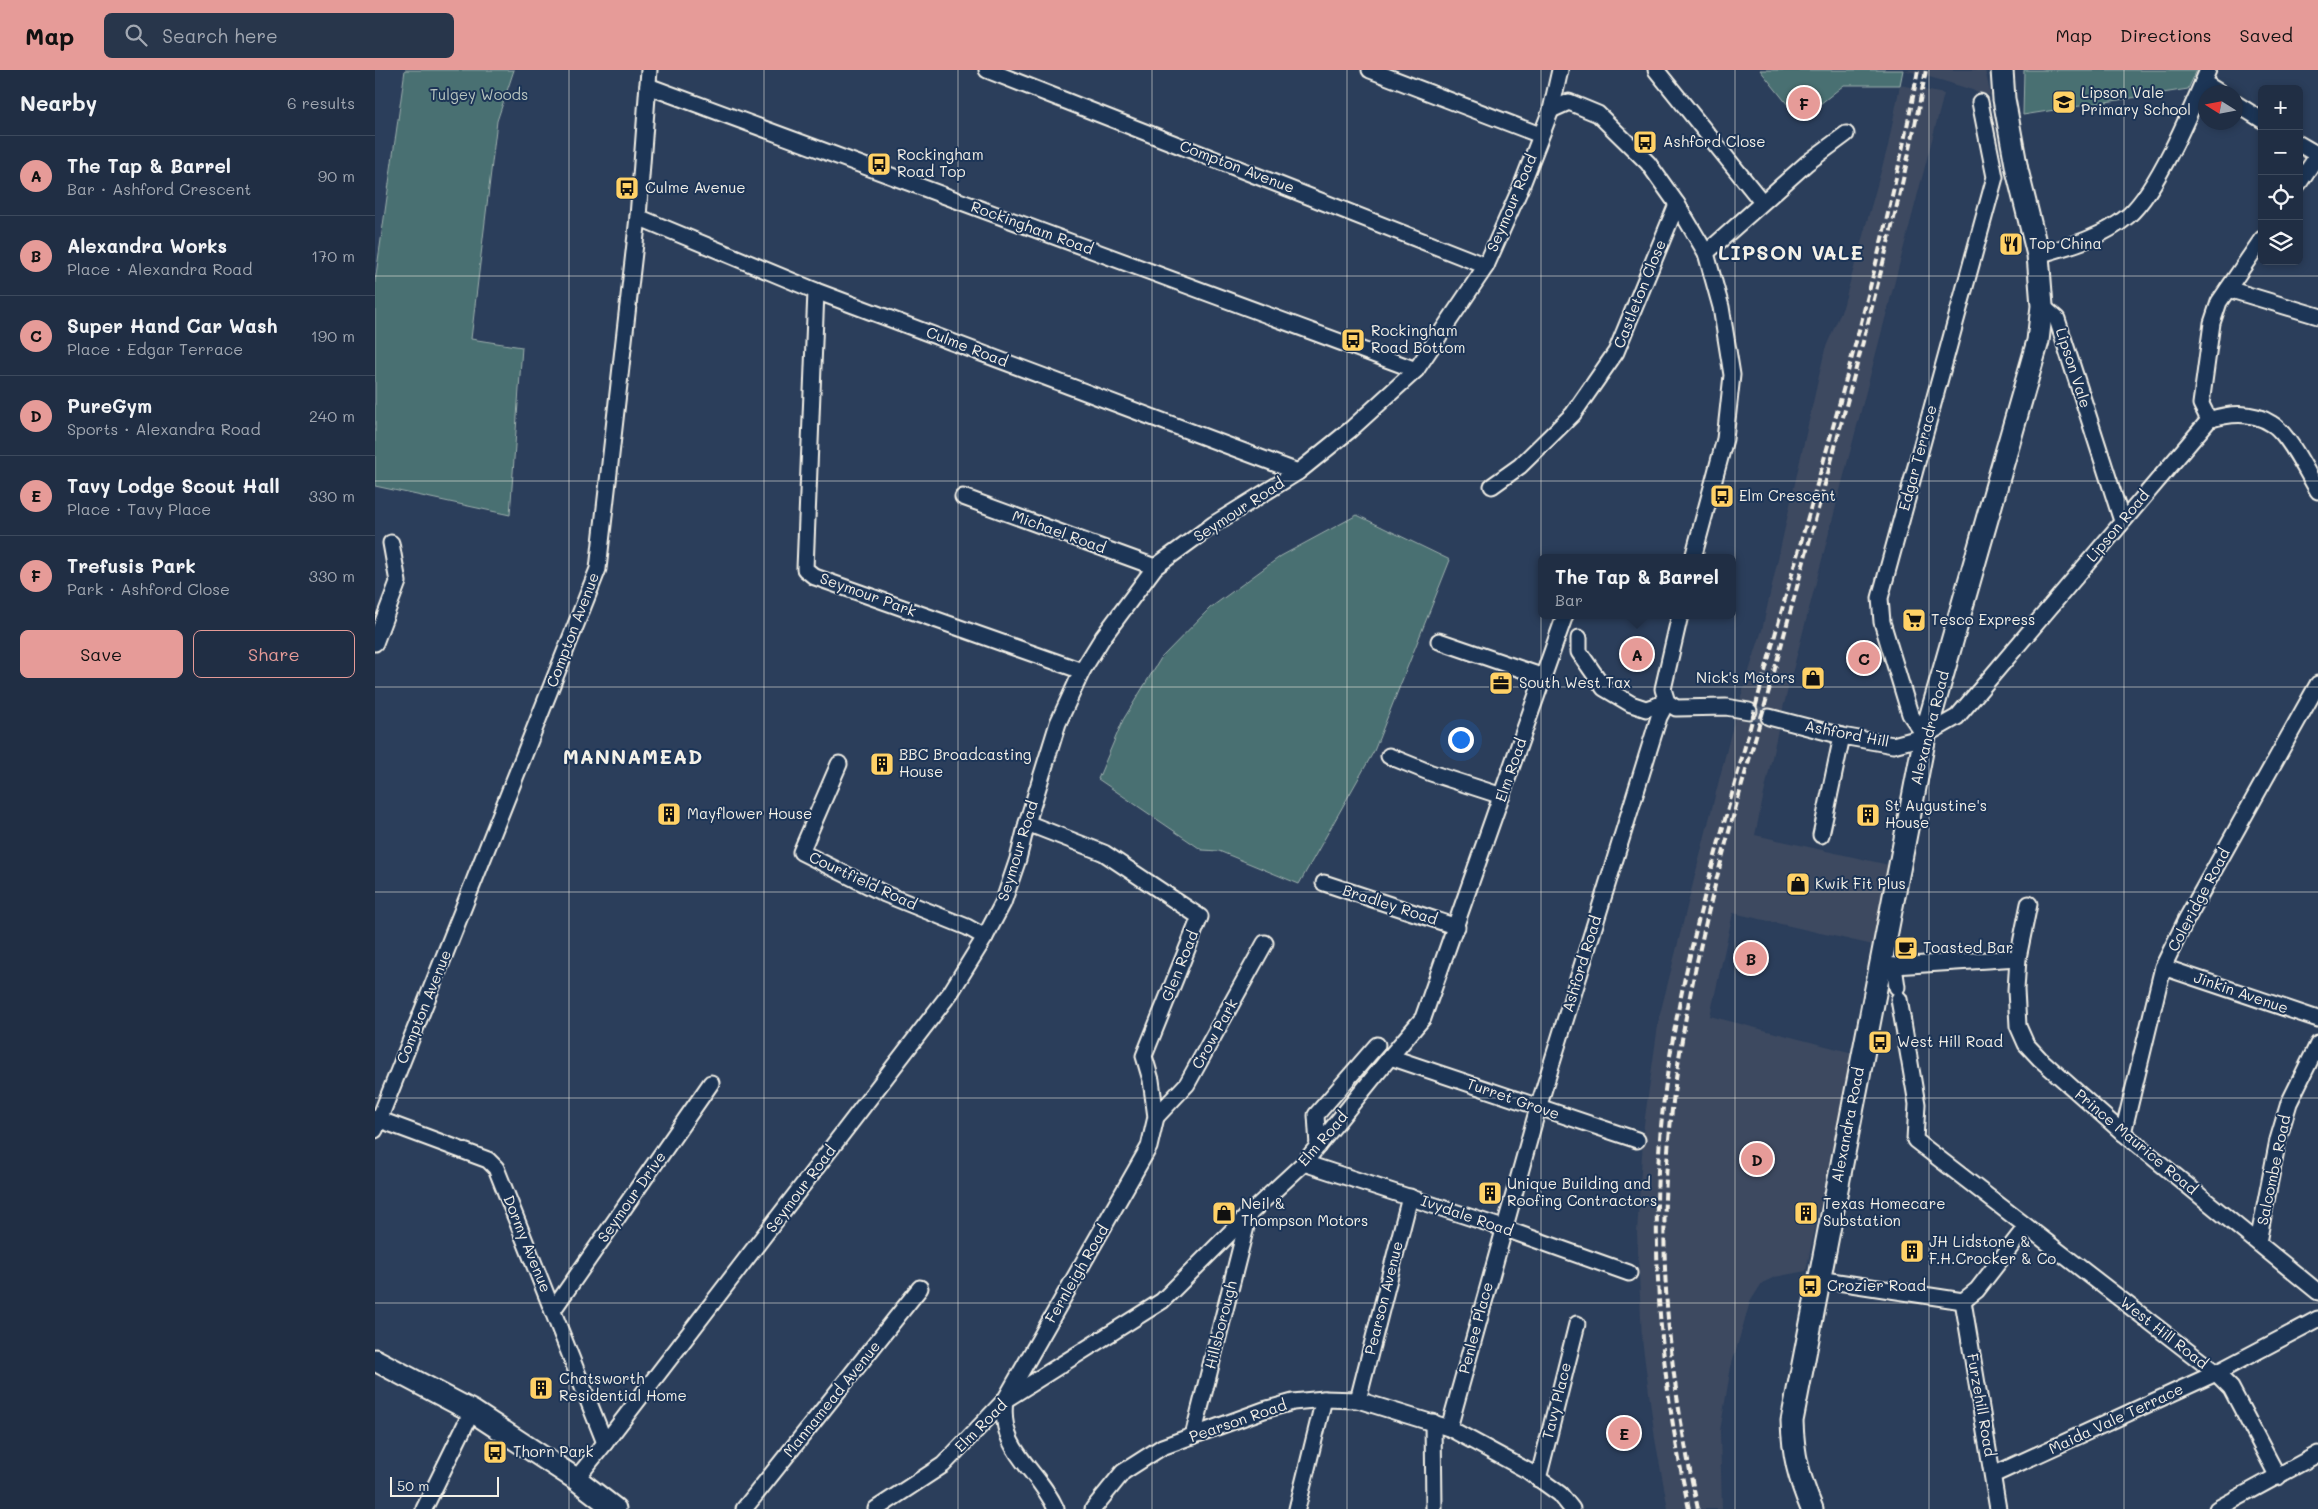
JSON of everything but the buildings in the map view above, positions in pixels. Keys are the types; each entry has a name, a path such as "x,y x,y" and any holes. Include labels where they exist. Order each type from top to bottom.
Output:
{"main road":[{"path":"2002,70 2004,100 2017,170 2037,255 2042,306"},
{"name":"Alexandra Road","path":"1811,1509 1799,1478 1794,1456 1792,1421 1818,1279 1887,965 1925,736 2038,341 2042,306"},
{"path":"375,1360 472,1411 576,1479 615,1509"}],"street":[{"name":"Compton Avenue","path":"376,1123 598,568 638,217 649,70"},
{"name":"Compton Avenue","path":"987,70 1485,266"},
{"path":"1370,70 1540,136"},
{"name":"Seymour Road","path":"576,1479 951,992 1003,903 1058,723 1081,671 1103,637 1155,567 1214,524 1298,472 1350,430 1416,370 1485,266 1521,187 1551,110 1560,70"},
{"path":"1656,70 1762,202"},
{"path":"2037,255 2080,244 2128,216 2145,196 2162,169 2206,76"},
{"name":"Rockingham Road","path":"648,86 1416,370"},
{"path":"1551,110 1569,102 1598,114 1648,163 1677,204 1706,253 1721,307 1731,375 1725,439 1694,554"},
{"name":"Edgar Terrace","path":"1925,736 1910,714 1883,622 1880,598 1995,177 1980,102"},
{"path":"2243,108 2258,117"},
{"path":"1706,253 1807,163 1847,134"},
{"path":"2303,146 2318,155 2303,177"},
{"path":"1995,177 2017,170"},
{"name":"Castleton Close","path":"1492,486 1520,466 1573,414 1616,352 1677,204"},
{"name":"Culme Road","path":"638,217 816,291 1298,472"},
{"path":"2258,245 2219,302 2212,324 2201,404 2209,420 2229,414 2245,415 2273,424 2292,447 2318,491"},
{"path":"2228,289 2318,316"},
{"name":"Seymour Park","path":"816,291 805,569 815,577 1081,671"},
{"name":"Lipson Vale","path":"2042,306 2057,319 2122,521"},
{"name":"Lipson Road","path":"1925,736 1957,718 2209,420"},
{"name":"Michael Road","path":"963,497 1155,567"},
{"path":"375,643 398,582 391,544"},
{"name":"Elm Road","path":"877,1509 943,1465 1005,1400 1162,1301 1249,1213 1304,1163 1423,1018 1564,619"},
{"path":"1679,619 1663,689 1667,702 1676,708 1726,707 1749,711"},
{"path":"1579,638 1582,658 1604,688 1631,704 1646,710 1667,702"},
{"path":"1439,641 1544,677"},
{"name":"Coleridge Road","path":"2123,1133 2163,966 2186,920 2318,684"},
{"name":"Ashford Road","path":"1503,1228 1537,1108 1659,717 1667,702"},
{"name":"Ashford Hill","path":"1769,717 1842,736 1893,745 1925,736"},
{"path":"1821,835 1842,736"},
{"path":"1389,756 1431,773 1502,796"},
{"name":"Courtfield Road","path":"839,764 801,852 885,894 985,936"},
{"name":"Glen Road","path":"1027,823 1104,853 1200,917 1144,1056 1151,1080 1156,1117 1149,1147"},
{"name":"Bradley Road","path":"1324,883 1457,926"},
{"name":"Prince Maurice Road","path":"2029,904 2018,958 2016,990 2019,1026 2026,1044 2039,1059 2123,1133 2318,1292"},
{"name":"Crow Park","path":"1156,1117 1187,1084 1265,943"},
{"path":"1887,965 2018,958"},
{"name":"West Hill Road","path":"1887,965 1898,993 1917,1104 1915,1140 2025,1228 2216,1373 2231,1388 2278,1478"},
{"name":"Jinkin Avenue","path":"2163,966 2318,1019"},
{"name":"Salcombe Road","path":"2258,1242 2278,1140 2289,1103 2318,1044"},
{"path":"1318,1146 1316,1115 1377,1045"},
{"name":"Turret Grove","path":"1390,1057 1537,1108 1637,1140"},
{"name":"Seymour Drive","path":"553,1310 711,1083"},
{"name":"Dormy Avenue","path":"376,1123 487,1160 496,1168 605,1443"},
{"name":"Fernleigh Road","path":"1005,1400 1149,1147"},
{"name":"Ivydale Road","path":"1304,1163 1503,1228 1629,1273"},
{"name":"Pearson Avenue","path":"1358,1400 1410,1197"},
{"name":"Hillsborough","path":"1193,1436 1249,1213"},
{"name":"Penlee Place","path":"1449,1428 1503,1228"},
{"path":"1818,1279 1963,1301 1977,1290 2025,1228"},
{"name":"Mannamead Avenue","path":"744,1509 920,1288"},
{"name":"Furzehill Road","path":"1963,1301 1998,1509"},
{"name":"Maida Vale Terrace","path":"1993,1476 2216,1373 2318,1319"},
{"name":"Tavy Place","path":"1538,1479 1577,1324"},
{"path":"1297,1509 1324,1399"},
{"name":"Pearson Road","path":"1094,1507 1123,1472 1161,1446 1264,1410 1293,1402 1324,1399 1358,1400 1449,1428 1528,1471 1559,1494 1572,1509"},
{"path":"1005,1400 1003,1416 1010,1444 1051,1498 1056,1509"},
{"path":"424,1509 472,1411"},
{"path":"1433,1422 1434,1509"},
{"path":"2217,1509 2278,1478 2318,1454"}],"shaded area":[{"path":"1904,70 1985,70 1991,96 1947,82"},
{"path":"1900,85 1944,94 1782,712 1740,700 1762,630 1825,349 1843,307 1888,146"},
{"path":"1735,717 1778,730 1755,835 1889,865 1873,945 1733,913 1710,1016 1853,1053 1806,1271 1775,1277 1762,1283 1750,1302 1731,1367 1720,1431 1722,1509 1668,1509 1655,1439 1642,1339 1637,1232 1644,1124 1659,1018"}],"green space":[{"name":"Tulgey Woods","path":"405,70 514,70 497,121 471,339 522,347 510,515 375,486 375,282"},
{"path":"1760,70 1903,70 1900,85 1844,85 1800,120"},
{"name":"Lipson Vale Primary School","path":"2024,70 2197,70 2188,89 2023,115"},
{"path":"1357,515 1450,560 1374,751 1299,884 1219,851 1202,850 1098,779 1123,720 1161,658 1210,608 1281,556"}],"tunnel":[{"path":"1749,711 1769,717"}],"railway":[{"path":"1689,1509 1667,1383 1662,1341 1657,1257 1658,1171 1671,1051 1695,933 1710,875 1865,308 1902,150 1918,70"},
{"path":"1698,1509 1681,1424 1666,1294 1665,1207 1667,1164 1681,1046 1704,930 1718,872 1782,644 1868,322 1905,171 1926,70"}],"place":[{"name":"Lipson Vale Primary School","path":"2064,102"},
{"name":"Trefusis Park","path":"1804,103"},
{"name":"Ashford Close","path":"1645,142"},
{"name":"Rockingham Road Top","path":"879,164"},
{"name":"Culme Avenue","path":"627,188"},
{"name":"Top China","path":"2011,244"},
{"name":"Rockingham Road Bottom","path":"1353,340"},
{"name":"Elm Crescent","path":"1722,496"},
{"name":"Tesco Express","path":"1914,620"},
{"name":"The Tap & Barrel","path":"1637,654"},
{"name":"Super Hand Car Wash","path":"1864,658"},
{"name":"Nick's Motors","path":"1813,678"},
{"name":"South West Tax","path":"1501,683"},
{"name":"BBC Broadcasting House","path":"882,764"},
{"name":"Mayflower House","path":"669,814"},
{"name":"St Augustine's House","path":"1868,815"},
{"name":"Kwik Fit Plus","path":"1798,884"},
{"name":"Toasted Bar","path":"1906,948"},
{"name":"Alexandra Works","path":"1751,958"},
{"name":"West Hill Road","path":"1880,1042"},
{"name":"PureGym","path":"1757,1159"},
{"name":"Unique Building and Roofing Contractors","path":"1490,1193"},
{"name":"Neil & Thompson Motors","path":"1224,1213"},
{"name":"Texas Homecare Substation","path":"1806,1213"},
{"name":"JH Lidstone & F.H.Crocker & Co","path":"1912,1251"},
{"name":"Crozier Road","path":"1810,1286"},
{"name":"Chatsworth Residential Home","path":"541,1388"},
{"name":"Tavy Lodge Scout Hall","path":"1624,1433"},
{"name":"Thorn Park","path":"495,1452"}],"district":[{"name":"LIPSON VALE","path":"1791,253"},
{"name":"MANNAMEAD","path":"633,757"}]}
